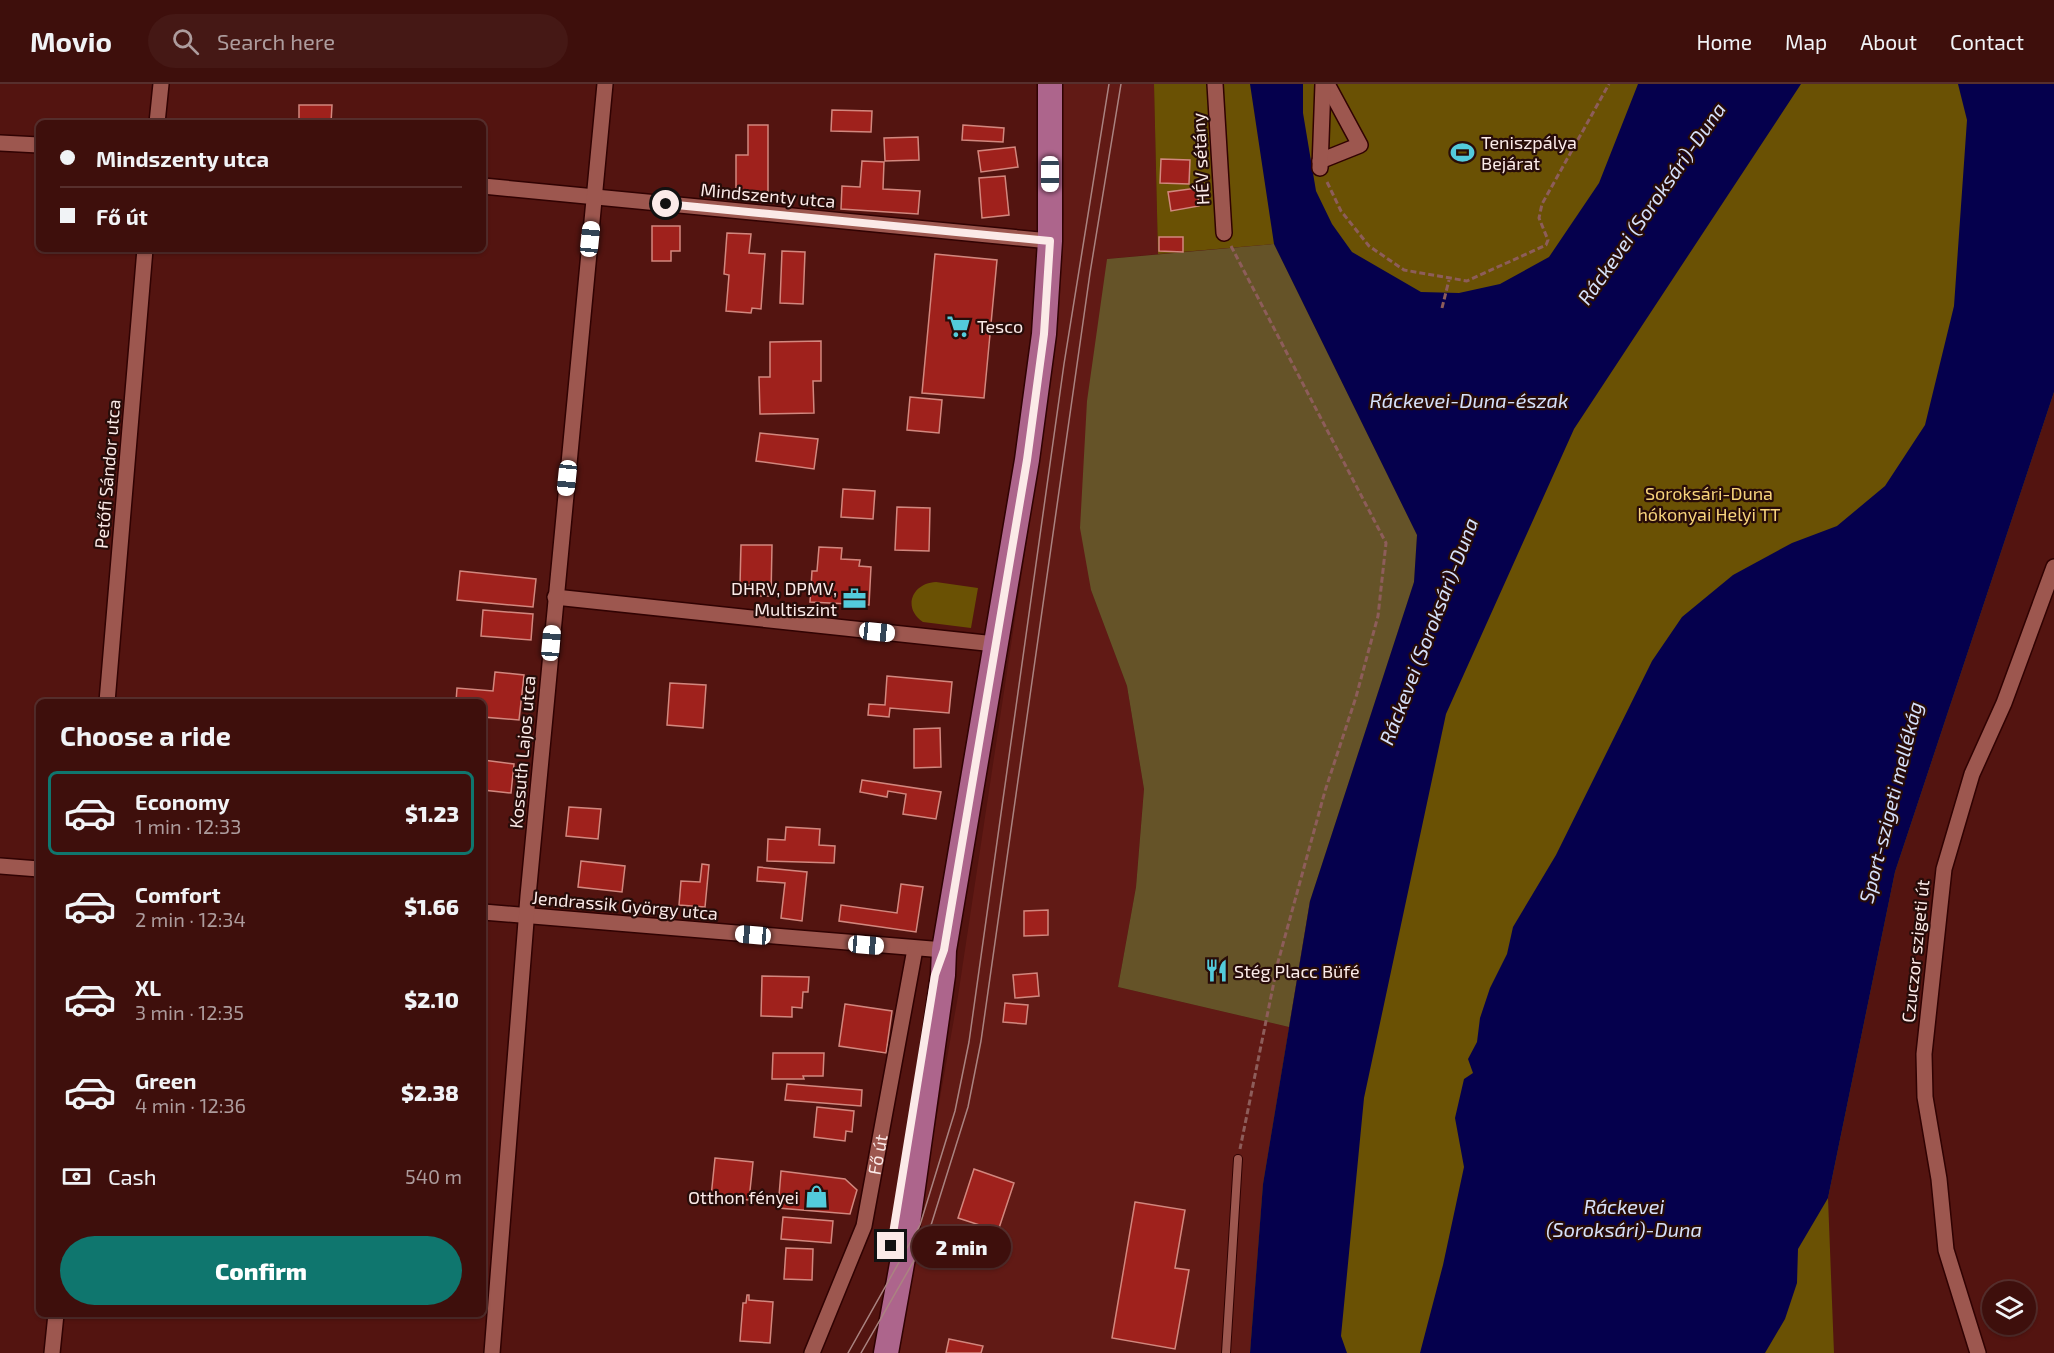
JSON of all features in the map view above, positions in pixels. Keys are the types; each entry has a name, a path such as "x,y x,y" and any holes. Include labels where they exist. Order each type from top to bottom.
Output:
{"main road":[{"name":"Fő út","path":"886,1353 916,1166 943,975 944,950 1027,460 1043,346 1050,241 1050,84"},
{"name":"Fő út","path":"874,1353 935,975 944,950"}],"street":[{"path":"157,120 161,84"},
{"name":"Kossuth Lajos utca","path":"492,1353 526,916 606,84"},
{"name":"HÉV sétány","path":"1215,84 1224,233"},
{"path":"1323,84 1320,165 1360,145 1327,84"},
{"path":"0,143 36,145"},
{"name":"Mindszenty utca","path":"486,186 1050,241"},
{"name":"Petőfi Sándor utca","path":"107,699 146,252"},
{"name":"Czuczor szigeti út","path":"1978,1353 1946,1250 1940,1179 1925,1097 1924,1054 1944,869 1972,774 2004,703 2054,567"},
{"path":"555,597 995,644"},
{"path":"0,866 36,869"},
{"name":"Jendrassik György utca","path":"486,912 944,950"},
{"name":"Fő út","path":"812,1353 864,1226 915,949"},
{"path":"52,1353 56,1317"}],"lane":[{"path":"1226,1353 1238,1160"}],"path":[{"path":"1320,165 1341,211 1369,246 1404,270 1449,280 1467,281 1546,245 1548,240 1539,218 1542,204 1609,84"},
{"path":"1224,233 1386,543 1378,616 1356,696 1325,790 1278,962 1238,1160"},
{"path":"1442,308 1449,280"}],"shaded area":[{"path":"1060,84 1154,84 1158,254 1107,259 1091,590 1127,686 1144,789 1136,887 1118,987 1289,1027 1263,1185 1250,1353 895,1353 958,996 1040,453 1064,215"},
{"path":"1274,244 1417,535 1414,582 1310,901 1289,1027 1118,987 1136,887 1144,789 1127,686 1091,590 1080,528 1087,401 1107,259"}],"green space":[{"name":"Soroksári-Duna hókonyai Helyi TT","path":"1154,84 2054,84 2054,392 1895,872 1828,1198 1834,1353 1250,1353 1263,1184 1310,901 1274,244 1158,254"},
{"path":"928,583 978,588 971,628 923,622 917,616 912,603 916,591"}],"water":[{"name":"Ráckevei-Duna-észak","path":"1250,84 1303,84 1303,113 1316,191 1332,224 1352,252 1421,292 1459,293 1500,284 1549,257 1599,183 1638,84 1801,84 1574,429 1446,714 1364,1098 1341,1336 1347,1353 1250,1353 1263,1184 1310,901 1414,582 1417,535 1274,244"},
{"path":"1958,84 2054,84 2054,392 1895,872 1828,1198 1798,1249 1797,1283 1785,1319 1765,1353 1420,1353 1443,1265 1464,1167 1455,1118 1464,1079 1473,1073 1468,1059 1477,1042 1480,1018 1490,988 1507,954 1513,927 1556,855 1652,661 1682,617 1733,575 1792,543 1837,526 1885,486 1925,425 1954,306 1967,120"}],"building":[{"path":"299,105 332,105 331,120 299,120"},
{"path":"832,110 872,111 871,132 831,131"},
{"path":"748,125 768,125 768,193 736,193 736,155 748,155"},
{"path":"963,125 1004,128 1003,142 962,140"},
{"path":"918,137 919,160 885,161 884,138"},
{"path":"1015,147 1018,167 981,172 978,151"},
{"path":"1161,159 1190,160 1189,184 1160,183"},
{"path":"862,161 884,162 883,189 920,191 918,214 841,209 842,186 860,187"},
{"path":"1005,176 1009,215 982,218 979,178"},
{"path":"1197,188 1199,206 1171,211 1168,192"},
{"path":"652,226 680,226 680,251 671,251 671,261 652,261"},
{"path":"727,233 751,234 749,253 765,254 761,309 752,308 751,313 726,311 729,275 724,274"},
{"path":"1159,237 1183,237 1183,252 1159,251"},
{"path":"782,251 805,252 803,304 780,303"},
{"name":"Tesco","path":"935,254 997,260 984,398 922,393"},
{"path":"821,341 821,381 813,381 814,413 760,414 759,377 770,377 770,342"},
{"path":"910,397 942,400 939,433 907,430"},
{"path":"760,433 818,439 814,469 756,461"},
{"path":"843,489 875,491 873,519 841,517"},
{"path":"897,507 930,508 929,551 895,550"},
{"path":"741,545 772,545 771,596 755,596 755,585 740,585"},
{"path":"819,547 842,548 841,559 860,560 859,566 871,567 869,605 810,602 812,571 817,571"},
{"path":"460,571 536,579 533,607 457,600"},
{"path":"483,610 533,614 531,640 481,636"},
{"path":"495,672 524,675 519,720 486,717 486,699 456,699 457,688 493,691"},
{"path":"887,676 952,682 949,713 890,708 889,717 868,715 869,704 885,705"},
{"path":"670,683 706,685 703,728 667,725"},
{"path":"940,728 941,767 914,768 914,729"},
{"path":"486,760 514,764 511,793 486,790"},
{"path":"862,780 941,792 936,819 903,814 906,794 888,791 887,797 860,792"},
{"path":"569,807 601,809 598,839 566,836"},
{"path":"786,827 820,829 819,845 835,846 834,863 767,861 768,839 785,840"},
{"path":"581,861 625,866 622,892 578,887"},
{"path":"702,864 709,865 705,907 679,905 681,881 700,882"},
{"path":"758,867 807,872 802,921 781,918 785,883 757,881"},
{"path":"901,884 923,887 916,932 839,921 841,905 897,913"},
{"path":"1048,910 1048,935 1024,936 1024,911"},
{"path":"1037,973 1039,996 1015,998 1013,975"},
{"path":"762,976 809,977 808,992 803,992 802,1008 792,1007 792,1017 761,1016"},
{"path":"1005,1003 1028,1005 1026,1024 1003,1022"},
{"path":"845,1004 892,1011 886,1053 839,1046"},
{"path":"773,1053 824,1053 823,1076 803,1076 804,1079 772,1079"},
{"path":"787,1084 862,1090 861,1106 785,1100"},
{"path":"817,1107 854,1111 852,1132 846,1131 845,1141 814,1137"},
{"path":"715,1158 753,1162 749,1200 711,1197"},
{"path":"974,1169 1014,1183 998,1231 958,1218"},
{"name":"Otthon fényei","path":"781,1171 845,1179 857,1190 850,1214 778,1208"},
{"path":"1135,1202 1185,1210 1175,1268 1189,1270 1175,1349 1112,1338"},
{"path":"783,1217 833,1221 831,1243 781,1239"},
{"path":"786,1248 813,1249 812,1280 784,1279"},
{"path":"747,1295 749,1295 749,1300 773,1302 770,1343 740,1341 743,1303 746,1303"},
{"path":"949,1339 983,1346 981,1353 946,1353"}],"tram line":[{"path":"848,1353 920,1225 955,1111 969,1042 1064,364 1109,84"},
{"path":"861,1353 927,1238 968,1107 981,1041 1090,273 1121,84"}],"place":[{"name":"Teniszpálya Bejárat","path":"1463,152"},
{"name":"Tesco","path":"959,326"},
{"name":"DHRV, DPMV, Multiszint","path":"855,598"},
{"name":"Stég Placc Büfé","path":"1216,971"},
{"name":"Otthon fényei","path":"817,1197"}],"route":[{"path":"666,204 1050,241 1044,334 1027,460 944,950 935,975 891,1246"}],"water label":[{"name":"Ráckevei (Soroksári)-Duna","path":"1651,203"},
{"name":"Ráckevei (Soroksári)-Duna","path":"1428,631"},
{"name":"Sport-szigeti mellékág","path":"1890,802"},
{"name":"Ráckevei (Soroksári)-Duna","path":"1624,1218"}]}
